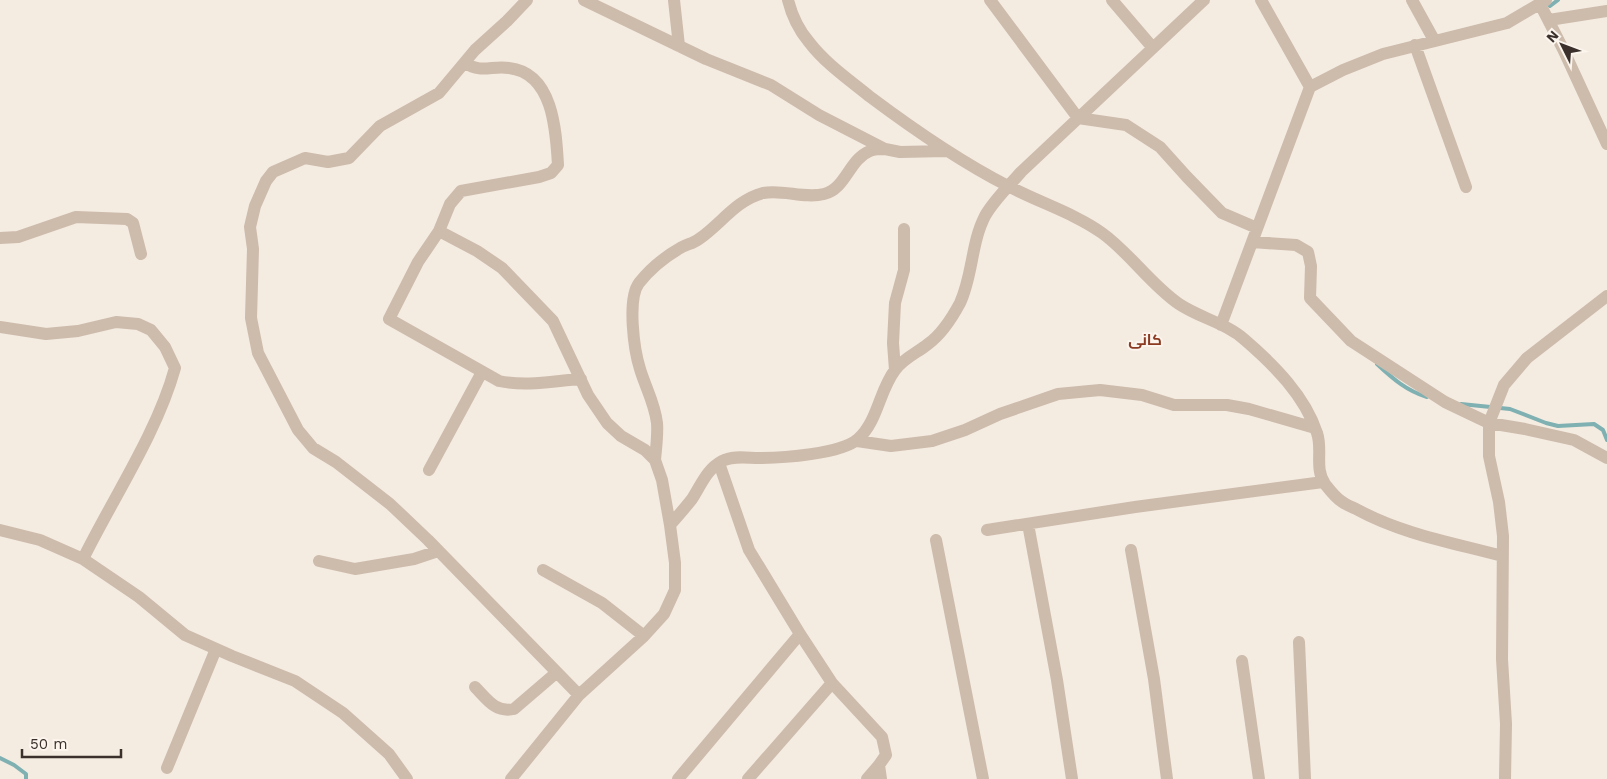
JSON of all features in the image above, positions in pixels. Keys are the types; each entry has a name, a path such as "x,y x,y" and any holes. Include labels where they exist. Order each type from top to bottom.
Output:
{"street":[{"path":"527,0 508,21 475,50 439,93 380,126 349,158 328,162 305,158 273,172 266,181 255,206 250,227 253,249 251,318 258,353 298,430 313,448 336,462 390,504 579,695"},
{"path":"584,0 679,46 771,85 819,115 885,149 900,152 946,151"},
{"path":"674,0 679,46"},
{"path":"788,0 792,18 809,43 840,73 915,130 946,151 1008,186 1102,233 1161,290 1180,305 1244,338 1268,361 1296,393 1318,436 1318,467 1323,482 1340,501 1374,518 1415,533 1502,556"},
{"path":"990,0 1078,118 1126,125 1160,147 1187,178 1222,213 1257,228"},
{"path":"1112,0 1153,48"},
{"path":"670,525 712,468 724,460 782,458 835,450 857,440 867,429 895,370 910,356 929,344 946,326 960,302 970,276 976,242 985,216 1008,186 1204,0"},
{"path":"1261,0 1310,87"},
{"path":"1412,0 1434,40"},
{"path":"1221,325 1310,87 1343,70 1383,54 1507,23 1537,3 1549,20 1607,144"},
{"path":"1549,20 1607,11"},
{"path":"1415,45 1466,187"},
{"path":"465,63 474,68 508,67 525,71 535,78 547,96 557,140 558,165 551,173 539,177 462,191 450,204 439,231 418,262 389,319 499,381 533,385 581,379"},
{"path":"511,779 579,695 644,636 664,614 675,590 675,563 670,525 662,480 655,460 657,422 639,367 634,337 632,298 637,285 664,259 698,240 740,204 763,194 780,193 814,196 826,194 836,188 854,164 869,151 885,149"},
{"path":"0,238 18,237 76,217 127,219 133,223 141,254"},
{"path":"895,370 893,343 895,303 904,270 904,229"},
{"path":"439,231 478,251 502,268 553,322 588,395 607,423 621,436 645,450 655,460"},
{"path":"1252,242 1296,245 1308,252 1311,266 1310,298 1351,341 1445,402 1489,423 1574,440 1607,458"},
{"path":"1504,779 1506,724 1502,659 1503,536 1499,502 1489,456 1489,423 1504,385 1527,358 1607,296"},
{"path":"0,327 46,334 78,331 116,322 138,324 151,330 165,347 175,368 170,388 153,426 83,560"},
{"path":"429,470 482,372"},
{"path":"857,440 891,446 932,441 965,430 1000,414 1058,394 1100,390 1142,394 1174,405 1226,405 1249,409 1315,428"},
{"path":"719,463 749,550 832,683 882,738 886,756 867,779"},
{"path":"987,530 1135,507 1323,482"},
{"path":"1028,524 1057,680 1072,779"},
{"path":"0,530 40,540 83,560 139,597 185,635 295,681 335,708 389,754 407,779"},
{"path":"936,540 983,779"},
{"path":"1131,550 1154,679 1167,779"},
{"path":"318,561 355,569 414,559 438,551"},
{"path":"543,570 602,603 644,636"},
{"path":"678,779 800,634"},
{"path":"1300,642 1305,779"},
{"path":"166,768 216,649"},
{"path":"1242,661 1259,779"},
{"path":"475,687 498,709 505,711 514,709 556,672"},
{"path":"748,779 832,683"},
{"path":"879,765 881,779"}],"waterway":[{"path":"1550,6 1558,0"},
{"path":"1377,364 1400,384 1427,397"},
{"path":"1461,404 1510,409 1558,426 1594,424 1603,430 1607,440"},
{"path":"0,758 26,774 26,779"}],"district":[{"name":"کانی","path":"1145,340"}]}
